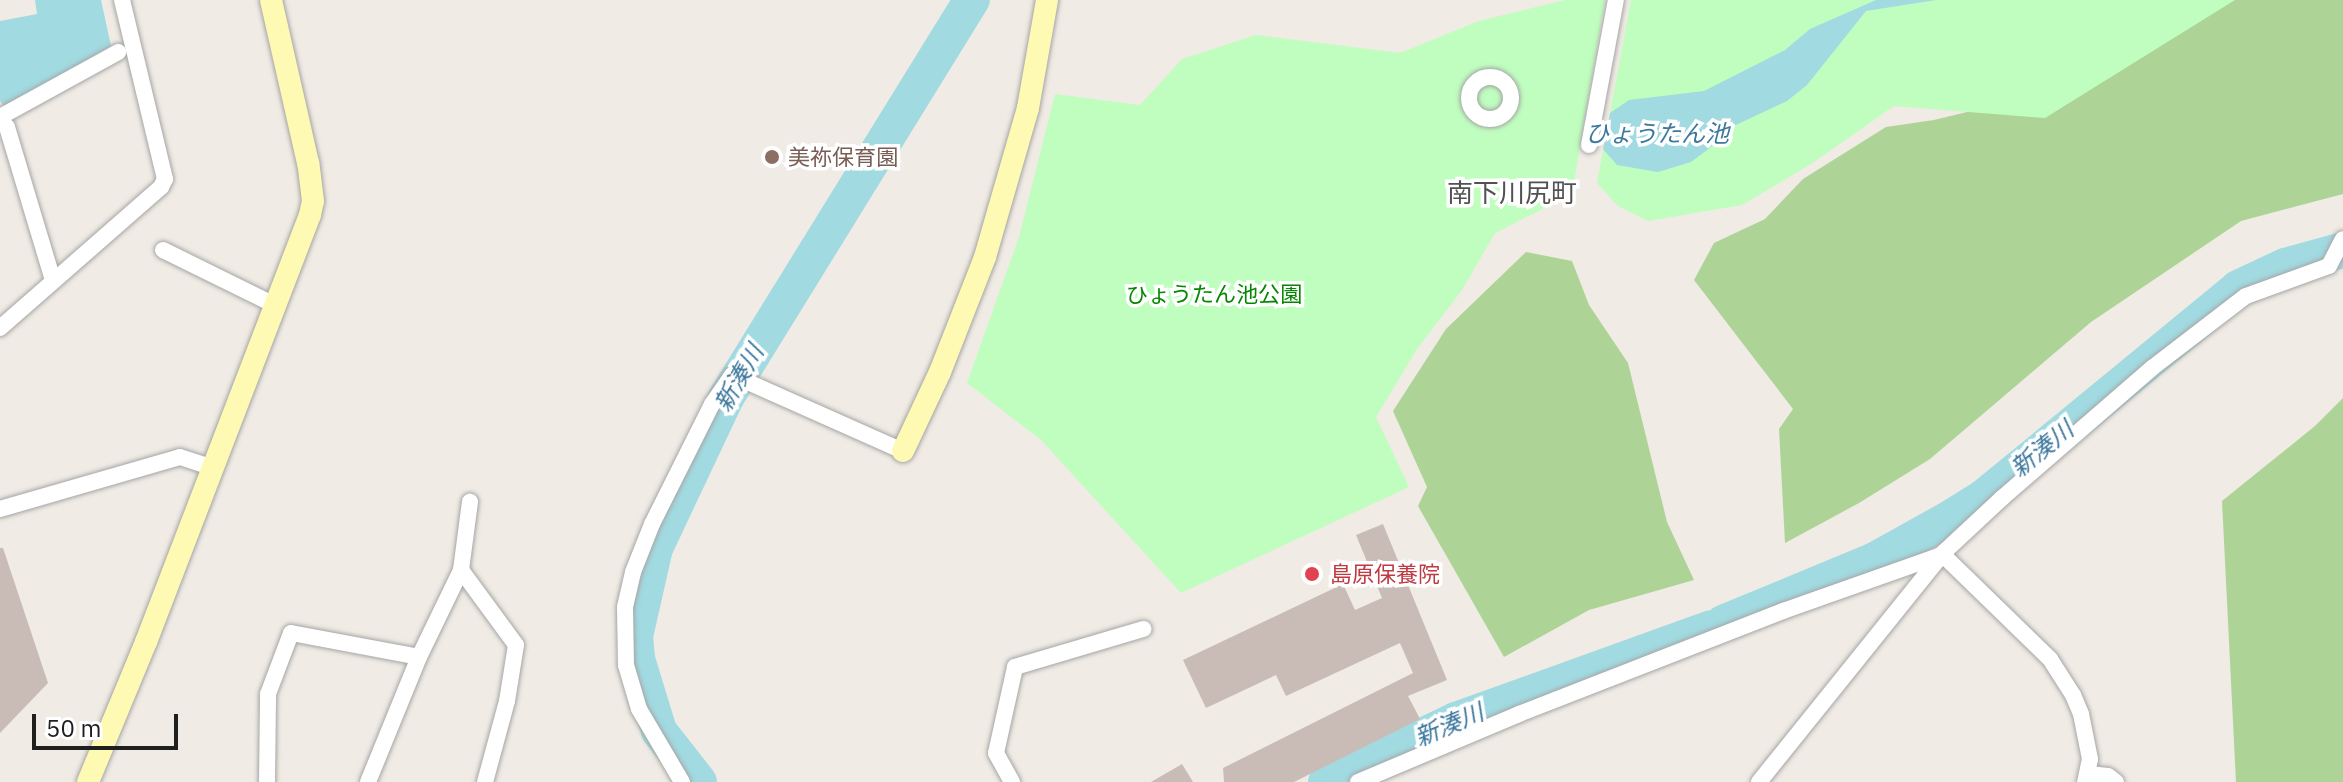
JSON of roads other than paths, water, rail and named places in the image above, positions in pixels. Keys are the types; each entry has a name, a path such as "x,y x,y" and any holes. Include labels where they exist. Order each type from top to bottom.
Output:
{"street":[{"path":"0,328 161,187 165,179 122,0"},
{"path":"88,782 277,306 313,201 308,163 271,0"},
{"path":"682,782 639,709 626,665 625,607 633,572 658,511 712,404 739,378 903,451 946,358 985,257 1028,108 1047,0"},
{"path":"1589,145 1616,0"},
{"path":"53,280 7,127 0,119 118,52"},
{"path":"1759,782 1942,554 2152,368 2246,296 2329,266 2342,240"},
{"path":"163,250 277,306"},
{"path":"0,509 180,457 213,468"},
{"path":"368,782 419,657 461,570 470,502"},
{"path":"1942,554 2050,659 2081,714 2087,778 2108,776 2116,782"},
{"path":"1358,782 1519,714 1783,611 1942,554"},
{"path":"461,570 516,645 507,701 485,782"},
{"path":"1012,782 996,753 1015,667 1143,629"},
{"path":"267,782 268,694 291,633 419,657"}],"water":[{"path":"35,0 101,0 111,46 7,110 0,101 0,21 37,14"},
{"name":"ひょうたん池","path":"1876,0 1936,0 1866,11 1807,85 1787,101 1723,131 1710,148 1691,162 1658,172 1617,165 1603,149 1610,113 1629,100 1704,91 1785,50 1810,29"}],"waterway":[{"name":"新湊川","path":"699,782 659,731 637,659 635,636 655,548 727,396 972,0"},
{"name":"新湊川","path":"1723,623 1875,560 1947,520 1984,497 2238,288 2285,266 2343,250"},
{"name":"新湊川","path":"1326,782 1456,720 1711,628"}],"place":[{"name":"美祢保育園","path":"772,157"},
{"name":"島原保養院","path":"1312,574"}],"district":[{"name":"南下川尻町","path":"1512,193"}],"park label":[{"name":"ひょうたん池公園","path":"1214,294"}]}
